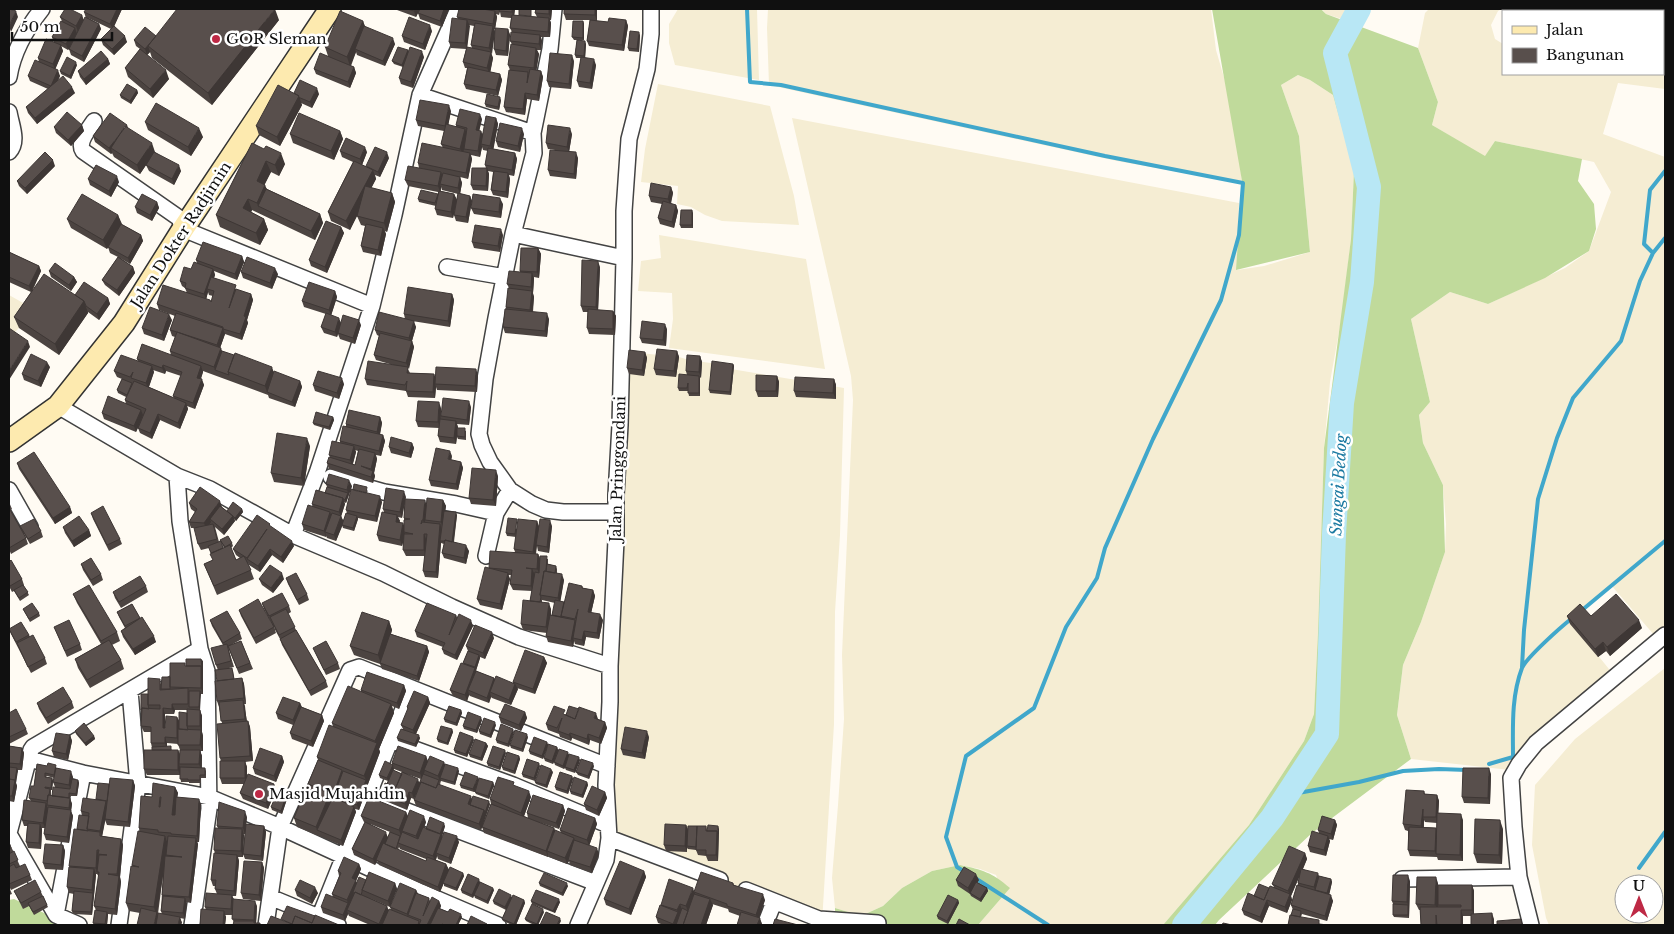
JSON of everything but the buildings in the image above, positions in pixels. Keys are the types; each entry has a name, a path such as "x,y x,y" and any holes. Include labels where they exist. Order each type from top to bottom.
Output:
{"main road":[{"name":"Jalan Dokter Radjimin","path":"9,440 58,406 124,323 183,229 330,9"}],"street":[{"path":"9,77 15,54 31,24 42,9"},
{"path":"293,535 317,473 372,306 420,95 458,9"},
{"path":"554,9 550,49 533,133 534,153 513,234 485,379 479,434 490,462 510,490 532,504 546,510 563,512 616,512"},
{"name":"Jalan Pringgondani","path":"578,925 606,860 609,832 607,766 615,583 624,211 629,139 647,69 651,34 651,9"},
{"path":"420,95 533,133"},
{"path":"9,112 14,143 9,152"},
{"path":"94,121 80,143 80,148 83,152 179,218 183,229 372,306"},
{"path":"513,234 624,258"},
{"path":"447,267 505,277"},
{"path":"58,406 177,476 210,490 293,535 383,573 519,637 610,666"},
{"path":"317,473 384,492 496,513"},
{"path":"177,476 180,520 200,649 206,671 209,809 192,925"},
{"path":"9,490 30,527"},
{"path":"486,556 496,513 510,490"},
{"path":"1531,925 1519,877 1511,778 1519,764 1536,743 1665,634"},
{"path":"79,925 56,916 14,856 9,833 33,747 200,649"},
{"path":"266,925 280,828 350,670 359,667 607,766"},
{"path":"319,918 411,688"},
{"path":"119,925 138,784 130,691"},
{"path":"390,740 513,785 609,832 819,920 878,923"},
{"path":"29,759 83,773 209,797 497,925"},
{"path":"56,916 83,773"},
{"path":"368,796 596,883"},
{"path":"1402,879 1519,877"},
{"path":"270,897 338,925"},
{"path":"765,925 774,902"}],"shaded area":[{"path":"678,9 757,9 759,80 675,65 669,43 669,24"},
{"path":"768,9 1211,9 1216,50 1235,128 1242,181 1117,161 769,85"},
{"path":"1322,9 1354,9 1345,20 1326,14"},
{"path":"1429,9 1502,9 1498,11 1491,25 1495,39 1502,43 1502,75 1664,75 1664,10 1607,9 1665,9 1665,89 1618,83 1603,134 1665,157 1665,639 1661,643 1611,585 1571,622 1617,679 1537,746 1519,771 1411,759 1397,715 1403,665 1421,622 1445,552 1446,524 1443,485 1423,443 1419,415 1430,402 1411,319 1450,292 1488,304 1565,268 1589,251 1611,192 1594,162 1495,141 1485,157 1432,125 1438,102 1418,48 1425,13"},
{"path":"1298,75 1310,80 1333,95 1354,170 1351,239 1342,315 1330,382 1324,448 1314,714 1304,741 1249,825 1163,925 978,925 1004,895 996,875 960,865 932,871 902,888 883,906 861,916 835,908 832,878 844,719 842,655 853,400 851,376 792,118 1239,203 1237,270 1264,266 1310,252 1299,136 1281,85"},
{"path":"658,84 770,106 794,196 799,225 722,221 705,215 691,207 677,204 678,186 641,182 645,149"},
{"path":"659,235 806,259 825,369 669,348 673,319 672,293 638,291 641,261 661,258"},
{"path":"9,295 32,308 19,328 9,338"},
{"path":"621,351 659,355 678,360 679,357 725,365 713,366 844,388 840,535 835,612 834,724 822,923 718,879 718,875 645,842 643,851 609,838"},
{"path":"1665,668 1665,925 1549,925 1532,845 1535,785 1575,739"}],"green space":[{"path":"1212,9 1321,9 1326,14 1418,48 1438,102 1432,125 1485,156 1495,141 1582,159 1578,181 1594,204 1596,229 1589,251 1545,278 1488,304 1450,292 1411,319 1430,402 1419,415 1423,443 1443,485 1445,552 1421,622 1403,665 1397,715 1411,759 1312,833 1215,925 1163,925 1249,825 1304,741 1314,714 1324,448 1351,239 1354,170 1333,95 1310,80 1298,75 1281,85 1299,136 1310,252 1236,270 1242,181"},
{"path":"960,865 986,872 1010,888 978,925 835,925 835,908 861,916 883,906 902,888 932,871"},
{"path":"14,899 70,925 9,925 9,900"}],"waterway":[{"path":"747,9 750,82 781,85 1105,156 1243,183 1239,235 1221,300 1153,439 1105,548 1097,578 1066,627 1034,708 966,756 946,837 957,867 965,872"},
{"name":"Sungai Bedog","path":"1184,925 1272,818 1327,734 1334,534 1342,403 1362,282 1369,187 1335,53 1359,9"},
{"path":"1653,253 1644,244 1650,190 1665,171"},
{"path":"1522,667 1524,630 1538,499 1557,438 1573,398 1621,341 1640,281 1653,253 1665,238"},
{"path":"1581,611 1665,541"},
{"path":"1489,764 1513,757 1514,701 1522,668 1537,650 1571,619"},
{"path":"1287,795 1359,782 1403,771 1467,770"},
{"path":"1639,868 1665,832"},
{"path":"975,878 1048,925"}],"place":[{"name":"GOR Sleman","path":"216,39"},
{"name":"Masjid Mujahidin","path":"259,794"}]}
